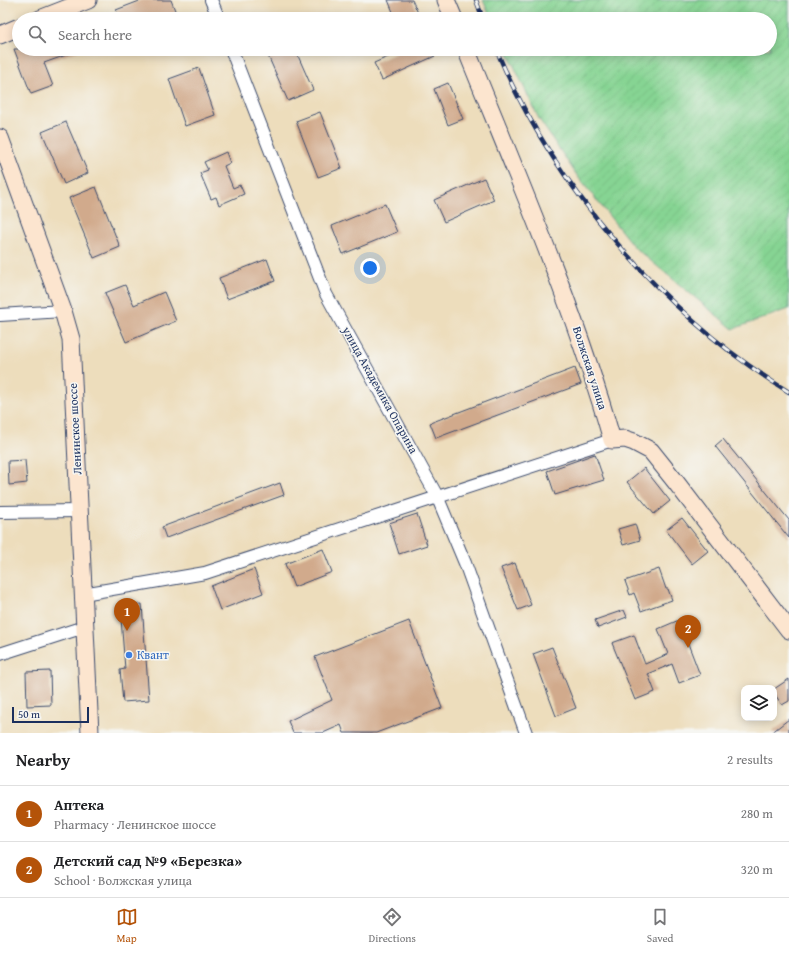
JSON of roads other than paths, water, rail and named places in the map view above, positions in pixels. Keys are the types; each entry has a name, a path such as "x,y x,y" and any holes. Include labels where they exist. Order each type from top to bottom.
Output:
{"street":[{"path":"58,12 88,0"},
{"path":"211,0 216,12"},
{"path":"446,0 451,12"},
{"path":"0,35 12,30"},
{"name":"улица Академика Опарина","path":"233,56 326,294 437,496 465,562 526,733"},
{"name":"Волжская улица","path":"469,56 564,291 603,408 612,440"},
{"name":"Ленинское шоссе","path":"0,138 63,311 71,339 90,733"},
{"path":"0,315 63,311"},
{"path":"83,594 205,573 612,440 625,439 640,444 651,451 789,630"},
{"path":"0,512 79,511"},
{"path":"0,654 84,627"}],"railway":[{"path":"476,0 480,12"},
{"path":"499,56 520,99 548,149 580,197 617,243 656,286 698,325 743,361 789,392"}],"place":[{"name":"Аптека","path":"127,631"},
{"name":"Детский сад №9 «Березка»","path":"688,648"},
{"name":"Квант","path":"129,655"}]}
